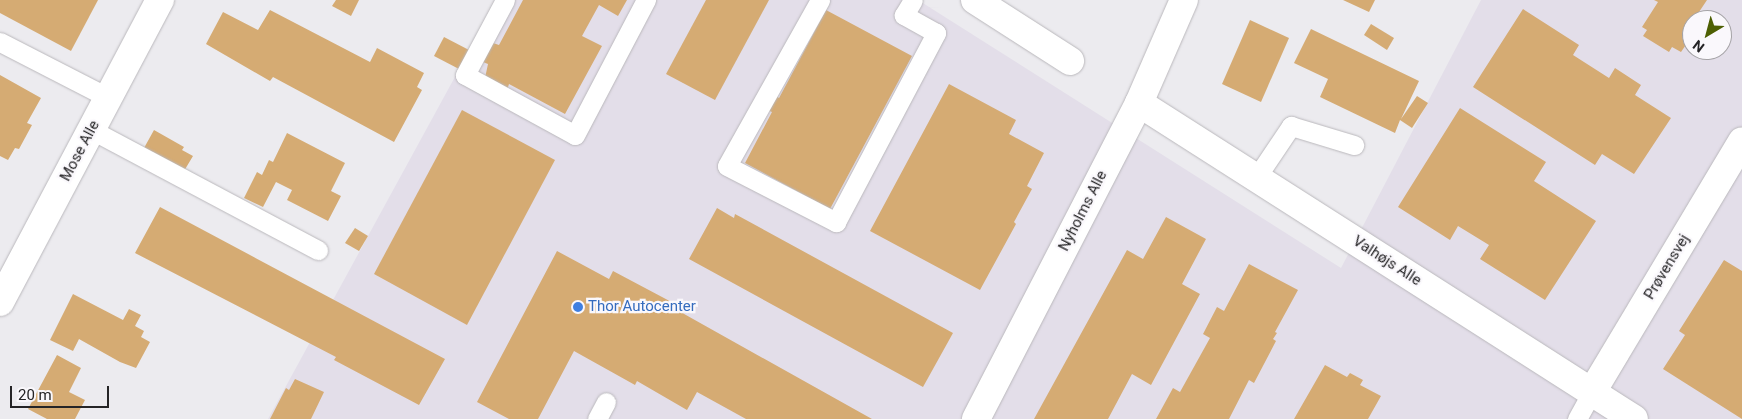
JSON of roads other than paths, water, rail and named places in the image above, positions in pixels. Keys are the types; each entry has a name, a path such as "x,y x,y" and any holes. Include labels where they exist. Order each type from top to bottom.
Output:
{"street":[{"name":"Mose Alle","path":"0,302 7,272 92,130 160,0"},
{"name":"Nyholms Alle","path":"976,419 1139,104 1184,0"},
{"path":"980,1 1070,61"},
{"name":"Valhøjs Alle","path":"1139,104 1634,419"},
{"name":"Prøvensvej","path":"1592,392 1742,141"}],"lane":[{"path":"505,0 465,75 575,134 646,0"},
{"path":"820,0 727,166 836,222 936,33 904,15 913,0"},
{"path":"0,42 108,98"},
{"path":"1256,178 1291,126 1354,145"},
{"path":"92,130 318,250"},
{"path":"1577,419 1592,392"}],"place":[{"name":"Thor Autocenter","path":"578,307"}]}
